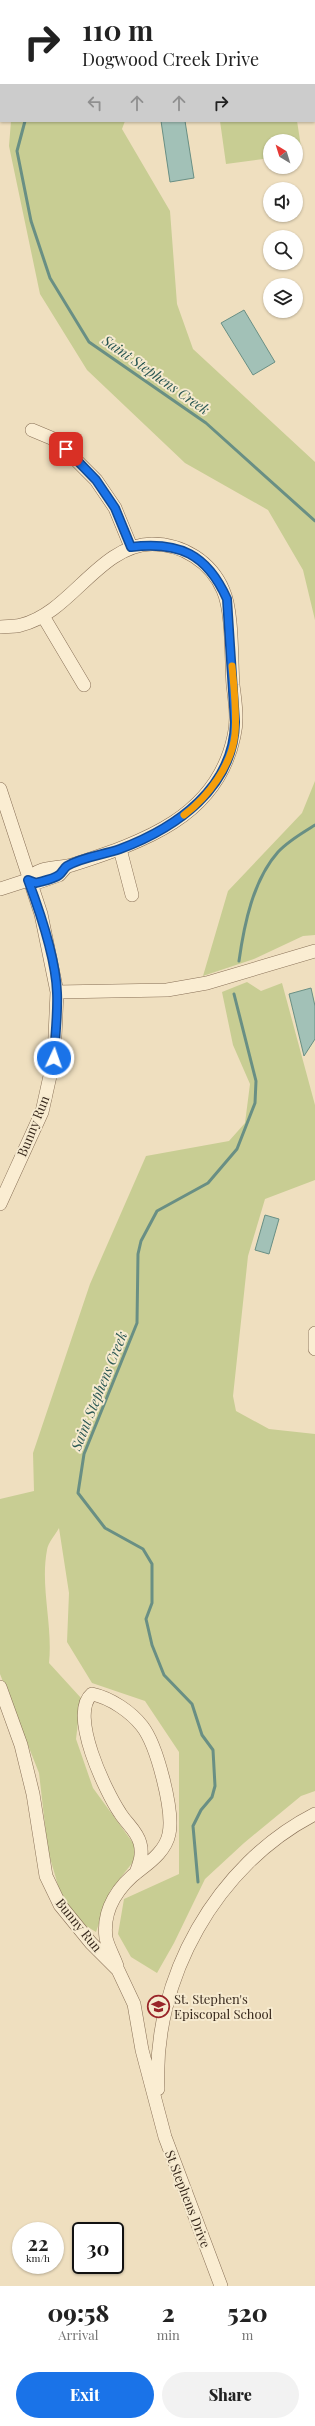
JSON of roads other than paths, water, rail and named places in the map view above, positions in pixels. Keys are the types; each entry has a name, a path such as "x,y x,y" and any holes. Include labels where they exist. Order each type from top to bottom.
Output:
{"street":[{"path":"32,430 56,440 96,480 115,508 131,547"},
{"path":"0,627 21,625 43,616 116,556 131,547 153,544 176,547 199,559 212,571 221,585 227,599 235,708 235,736 216,782 196,806 164,830 120,849 66,866 57,865 33,874 28,880 0,889"},
{"path":"43,616 84,685"},
{"name":"Bunny Run","path":"0,789 28,880 41,914 57,992 54,1058 42,1112 0,1204"},
{"path":"120,849 132,895"},
{"path":"57,992 167,990 207,983 315,951"},
{"path":"315,1333 315,1349"},
{"name":"Bunny Run","path":"0,1687 21,1745 33,1794 46,1876 60,1905 91,1943 118,1970 134,2004 142,2050 159,2111"},
{"path":"118,1970 106,1938 108,1908 121,1887 152,1861 163,1848 169,1834 169,1814 165,1788 153,1749 143,1727 124,1709 101,1696 92,1694 88,1697 84,1717 88,1744 120,1813 135,1831 140,1842 142,1855 136,1873"},
{"path":"159,2111 158,2051 167,2001 186,1950 208,1910 236,1875 264,1848 301,1821 315,1814"},
{"name":"St Stephens Drive","path":"159,2111 165,2137 221,2286"}],"water":[{"path":"161,122 185,122 194,178 170,182"},
{"path":"244,310 275,362 253,375 221,323"},
{"path":"311,988 315,1006 315,1039 304,1056 289,994"},
{"path":"265,1215 279,1219 269,1254 255,1250"}],"waterway":[{"name":"Saint Stephens Creek","path":"25,122 17,151 31,221 50,278 89,342 206,423 315,521"},
{"name":"Saint Stephens Creek","path":"239,961 251,904 256,889 269,863 286,844 315,825"},
{"name":"Saint Stephens Creek","path":"198,1882 193,1826 201,1810 212,1797 215,1786 213,1750 202,1735 192,1704 164,1675 152,1645 146,1619 152,1603 152,1564 143,1549 105,1528 78,1493 84,1454 137,1323 138,1254 141,1241 157,1211 208,1183 237,1149 255,1103 256,1081 234,994"}],"place":[{"name":"St. Stephen's Episcopal School","path":"158,2006"}]}
